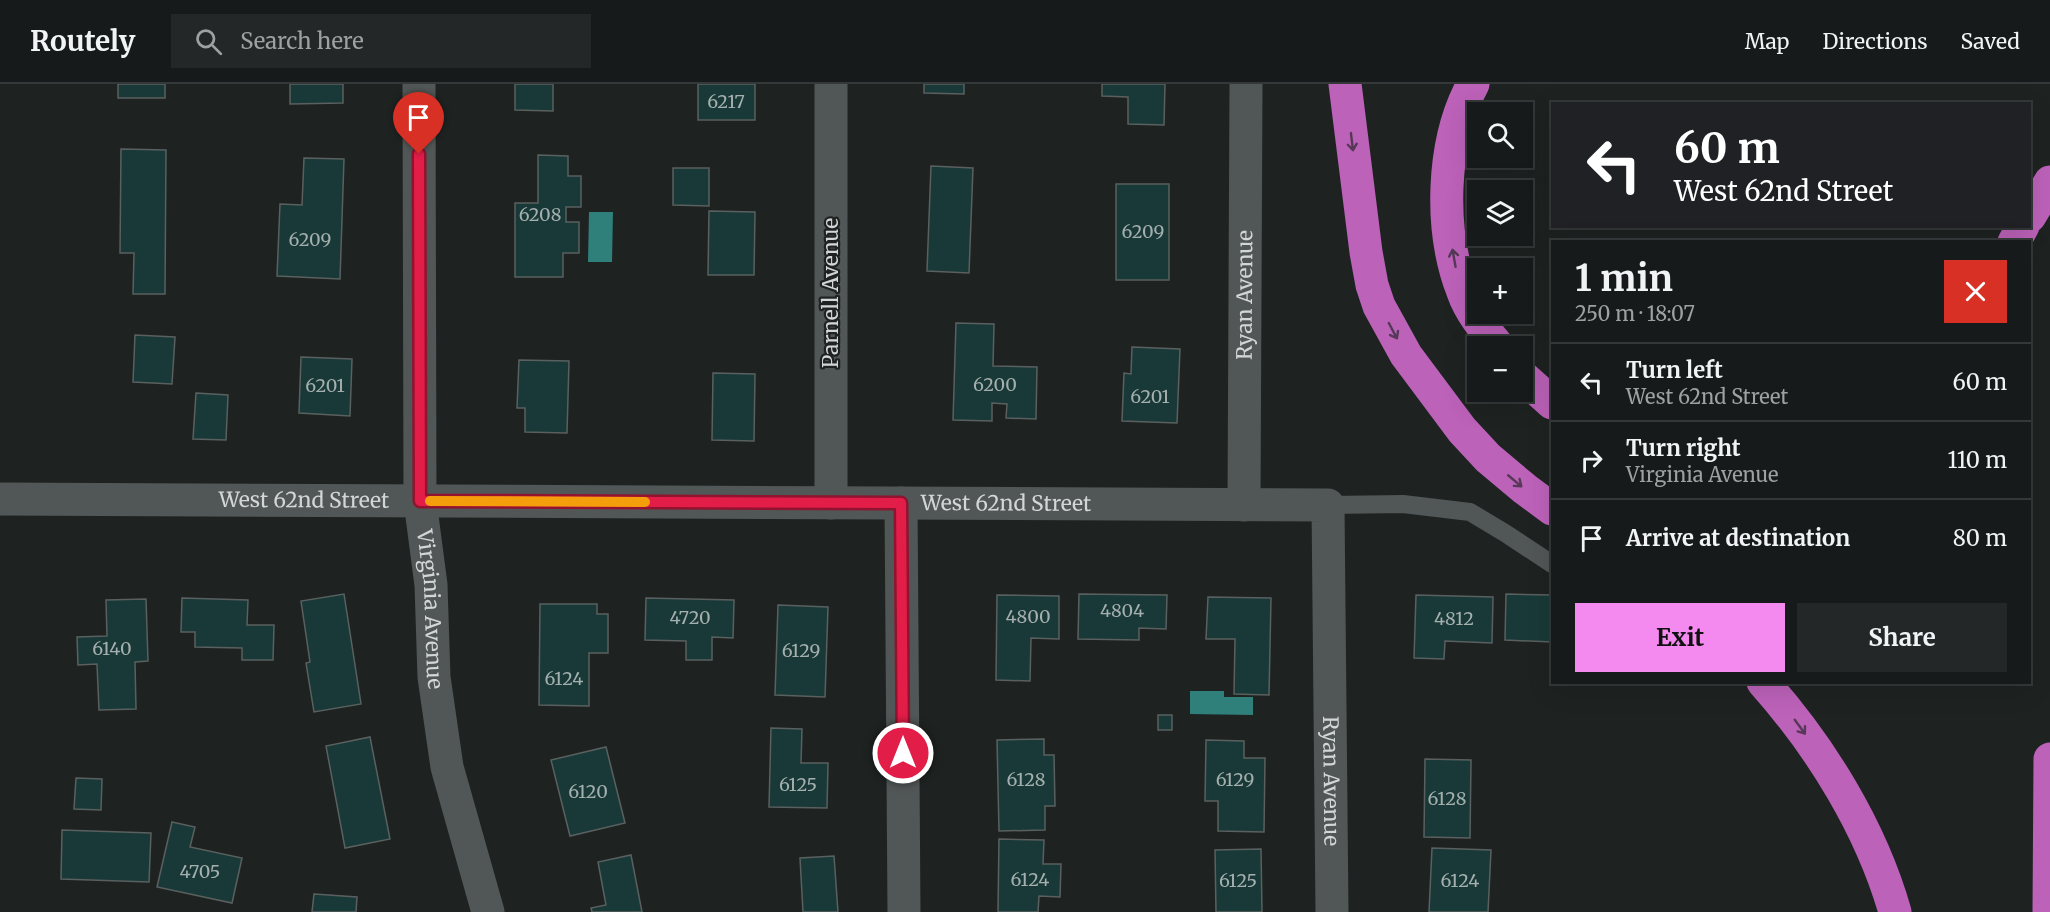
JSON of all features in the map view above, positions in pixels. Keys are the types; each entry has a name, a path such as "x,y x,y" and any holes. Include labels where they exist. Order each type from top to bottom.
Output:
{"highway":[{"path":"1345,84 1366,252 1372,285 1379,306 1406,356 1462,430 1488,458 1551,508"},
{"path":"1473,84 1462,109 1448,163 1446,194 1456,271 1463,294 1491,336"},
{"path":"2031,214 2050,182"},
{"path":"1533,386 1551,402"},
{"path":"1765,684 1798,723 1854,813 1888,887 1895,912"},
{"path":"2049,912 2050,759"}],"street":[{"name":"Virginia Avenue","path":"419,84 420,501 431,585 434,677 447,767 489,912"},
{"name":"Parnell Avenue","path":"831,84 831,503"},
{"name":"Ryan Avenue","path":"1244,505 1246,84"},
{"name":"West 62nd Street","path":"0,499 1328,505"},
{"path":"901,503 904,912"},
{"name":"Ryan Avenue","path":"1328,505 1332,912"}],"lane":[{"path":"1328,505 1403,504 1470,512 1505,532 1551,563"}],"water":[{"path":"589,212 613,212 612,262 588,262"},
{"path":"1190,691 1224,691 1224,697 1253,697 1253,715 1190,714"}],"building":[{"path":"118,84 165,84 165,98 118,98"},
{"path":"290,84 343,84 343,103 290,104"},
{"path":"515,84 553,84 553,111 515,110"},
{"path":"698,84 755,84 755,120 698,120"},
{"path":"924,84 964,84 964,94 924,93"},
{"path":"1102,84 1165,84 1164,125 1128,124 1128,97 1102,96"},
{"path":"121,149 166,150 165,294 133,294 134,253 120,253"},
{"path":"538,155 568,156 568,176 581,176 581,207 566,207 566,222 579,222 579,253 563,253 563,277 515,277 515,203 538,203"},
{"path":"304,158 344,159 340,279 277,276 280,204 302,205"},
{"path":"931,166 973,168 969,273 927,271"},
{"path":"673,168 709,168 709,206 673,205"},
{"path":"1116,184 1169,184 1169,280 1116,280"},
{"path":"709,211 755,212 754,275 708,275"},
{"path":"956,323 994,324 993,366 1037,367 1036,419 1006,418 1007,404 992,403 992,421 953,420"},
{"path":"135,335 175,337 172,384 133,382"},
{"path":"1132,347 1180,349 1177,423 1122,421 1124,373 1131,374"},
{"path":"301,357 352,359 350,416 299,413"},
{"path":"519,360 569,361 567,433 525,432 525,408 517,408"},
{"path":"713,373 755,374 754,441 712,440"},
{"path":"196,393 228,395 226,440 193,439"},
{"path":"344,594 361,704 314,712 306,663 310,662 301,601"},
{"path":"1079,594 1167,595 1166,629 1139,628 1139,640 1078,639"},
{"path":"1506,594 1551,595 1551,642 1505,640"},
{"path":"997,595 1059,596 1059,639 1031,638 1030,681 996,680"},
{"path":"1416,595 1493,597 1492,643 1445,641 1444,659 1414,658"},
{"path":"1208,597 1271,598 1269,695 1234,694 1235,639 1206,639"},
{"path":"182,598 248,600 247,625 274,625 273,660 242,660 242,648 195,647 195,632 181,632"},
{"path":"646,598 734,600 733,638 712,637 712,660 686,660 686,641 645,640"},
{"path":"146,599 148,661 135,662 136,709 99,710 97,664 78,665 77,637 107,636 106,600"},
{"path":"540,604 597,604 597,614 608,614 608,653 589,653 589,706 539,705"},
{"path":"778,605 828,607 825,697 775,695"},
{"path":"1158,715 1172,715 1172,730 1158,730"},
{"path":"771,728 802,729 801,763 828,763 827,808 769,807"},
{"path":"370,737 390,839 345,848 326,746"},
{"path":"1044,739 1044,755 1054,755 1055,806 1045,806 1045,830 999,831 997,740"},
{"path":"1206,740 1244,741 1244,758 1265,758 1264,832 1218,831 1218,801 1205,801"},
{"path":"606,747 625,823 570,836 551,760"},
{"path":"1425,759 1471,760 1470,838 1424,837"},
{"path":"76,778 102,779 101,810 74,809"},
{"path":"172,822 195,827 190,847 242,858 232,903 157,887"},
{"path":"62,830 151,833 149,882 61,879"},
{"path":"999,839 1044,840 1043,864 1061,864 1060,897 1039,896 1038,912 998,912"},
{"path":"1432,848 1491,850 1488,912 1429,912"},
{"path":"1261,849 1262,912 1216,912 1215,850"},
{"path":"631,855 642,912 592,912 591,908 606,905 598,862"},
{"path":"834,856 838,912 803,912 800,858"},
{"path":"314,894 357,897 356,912 312,912"}],"slow traffic":[{"path":"430,501 645,502"}],"route":[{"path":"419,154 420,501 901,503 903,753"}]}
